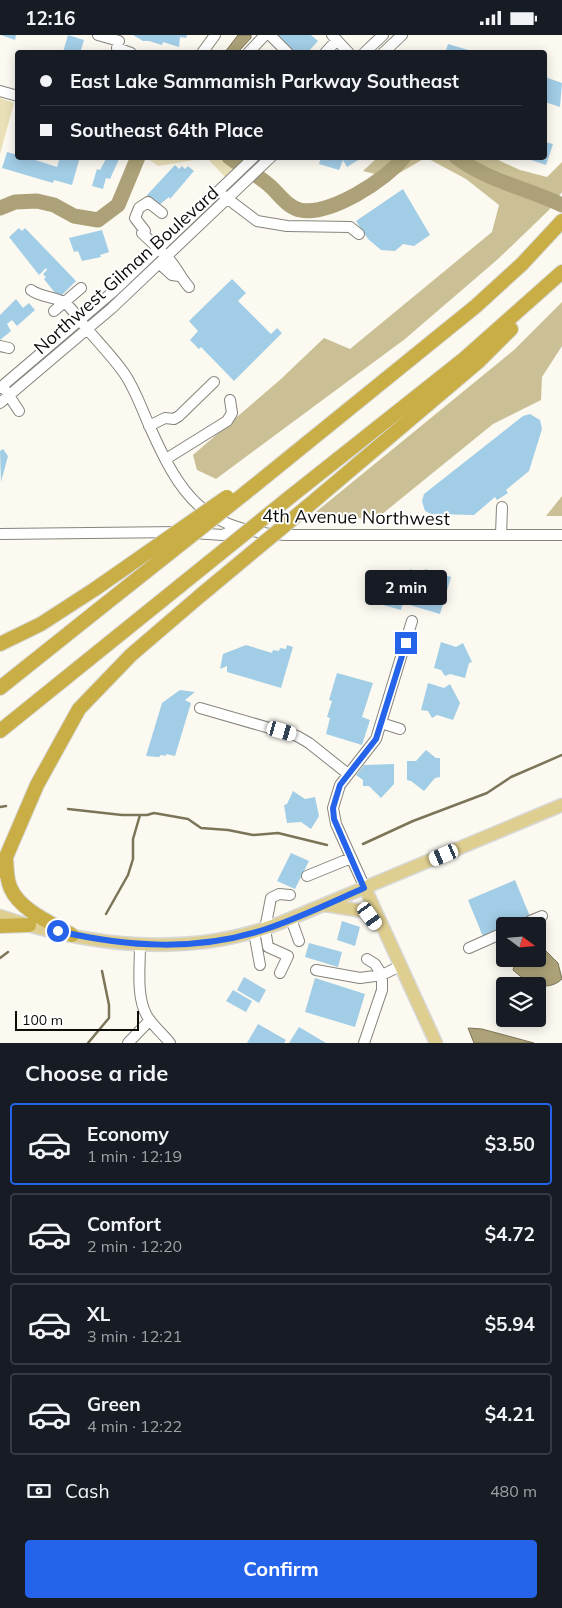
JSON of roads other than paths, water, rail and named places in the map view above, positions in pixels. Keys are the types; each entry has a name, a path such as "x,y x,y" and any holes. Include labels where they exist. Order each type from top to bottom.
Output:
{"highway":[{"path":"0,644 42,624 240,493 293,454 476,306 559,225"},
{"path":"0,731 464,359 560,274"},
{"path":"0,871 16,832 79,709 144,642 478,363 510,331 560,274"},
{"path":"0,688 240,493"},
{"path":"9,852 9,883 15,896 30,910 72,935"},
{"path":"0,926 29,925"}],"main road":[{"path":"0,916 72,935 140,945 196,943 259,931 562,805"},
{"path":"364,888 436,1043"},
{"path":"324,905 363,911 370,916 389,943"}],"street":[{"path":"98,35 118,44"},
{"path":"204,50 215,35"},
{"path":"251,50 265,35"},
{"path":"270,35 285,50"},
{"path":"367,50 383,35"},
{"path":"390,50 402,35"},
{"path":"326,50 335,38 346,50"},
{"path":"0,91 15,95"},
{"name":"Northwest Gilman Boulevard","path":"1,386 80,321 251,160"},
{"name":"Northwest Gilman Boulevard","path":"0,403 88,330 269,160"},
{"path":"218,191 258,221 287,226 350,227 359,234"},
{"path":"148,274 152,266 164,255 144,232 135,218 139,208 148,202 162,213"},
{"path":"163,260 172,275 179,276 189,287"},
{"path":"54,311 81,288"},
{"path":"31,290 38,296 64,302"},
{"name":"4th Avenue Northwest","path":"64,302 124,373 176,480 194,502 212,516 237,528 261,533 286,535 562,535"},
{"path":"150,426 165,418 176,418 214,382"},
{"path":"1,386 19,411"},
{"path":"166,459 227,421 232,413 230,400"},
{"path":"501,535 502,507"},
{"path":"0,535 146,531 223,535 237,528"},
{"path":"364,888 333,814 338,790 348,774 373,744 412,621"},
{"path":"200,708 297,736 310,743 348,774"},
{"path":"381,723 400,729"},
{"path":"308,876 351,858"},
{"path":"260,965 259,931 271,898 279,894 290,895"},
{"path":"290,919 300,941"},
{"path":"259,931 268,947 288,956 280,973"},
{"path":"496,936 469,950 496,940"},
{"path":"140,945 142,1003 150,1020 170,1043"},
{"path":"364,1043 382,990 382,975 375,963 367,959"},
{"path":"316,970 360,978 382,975 400,966"},
{"path":"128,1043 150,1020"}],"waterway":[{"path":"0,208 15,202 37,201 54,205 74,216 98,220 118,205 137,160"},
{"path":"233,160 265,182 291,206 300,210 312,210 341,202 384,176 401,160"},
{"path":"460,160 494,178 562,205"},
{"path":"363,844 413,821 487,793 511,777 562,755"},
{"path":"0,807 6,806"},
{"path":"68,809 122,815 147,815 154,813 188,819 201,828 228,830 253,835 278,833 327,845"},
{"path":"106,914 128,875 133,859 133,839 140,815"},
{"path":"0,958 8,952"},
{"path":"88,1043 109,1018 109,1005 102,971"}]}
